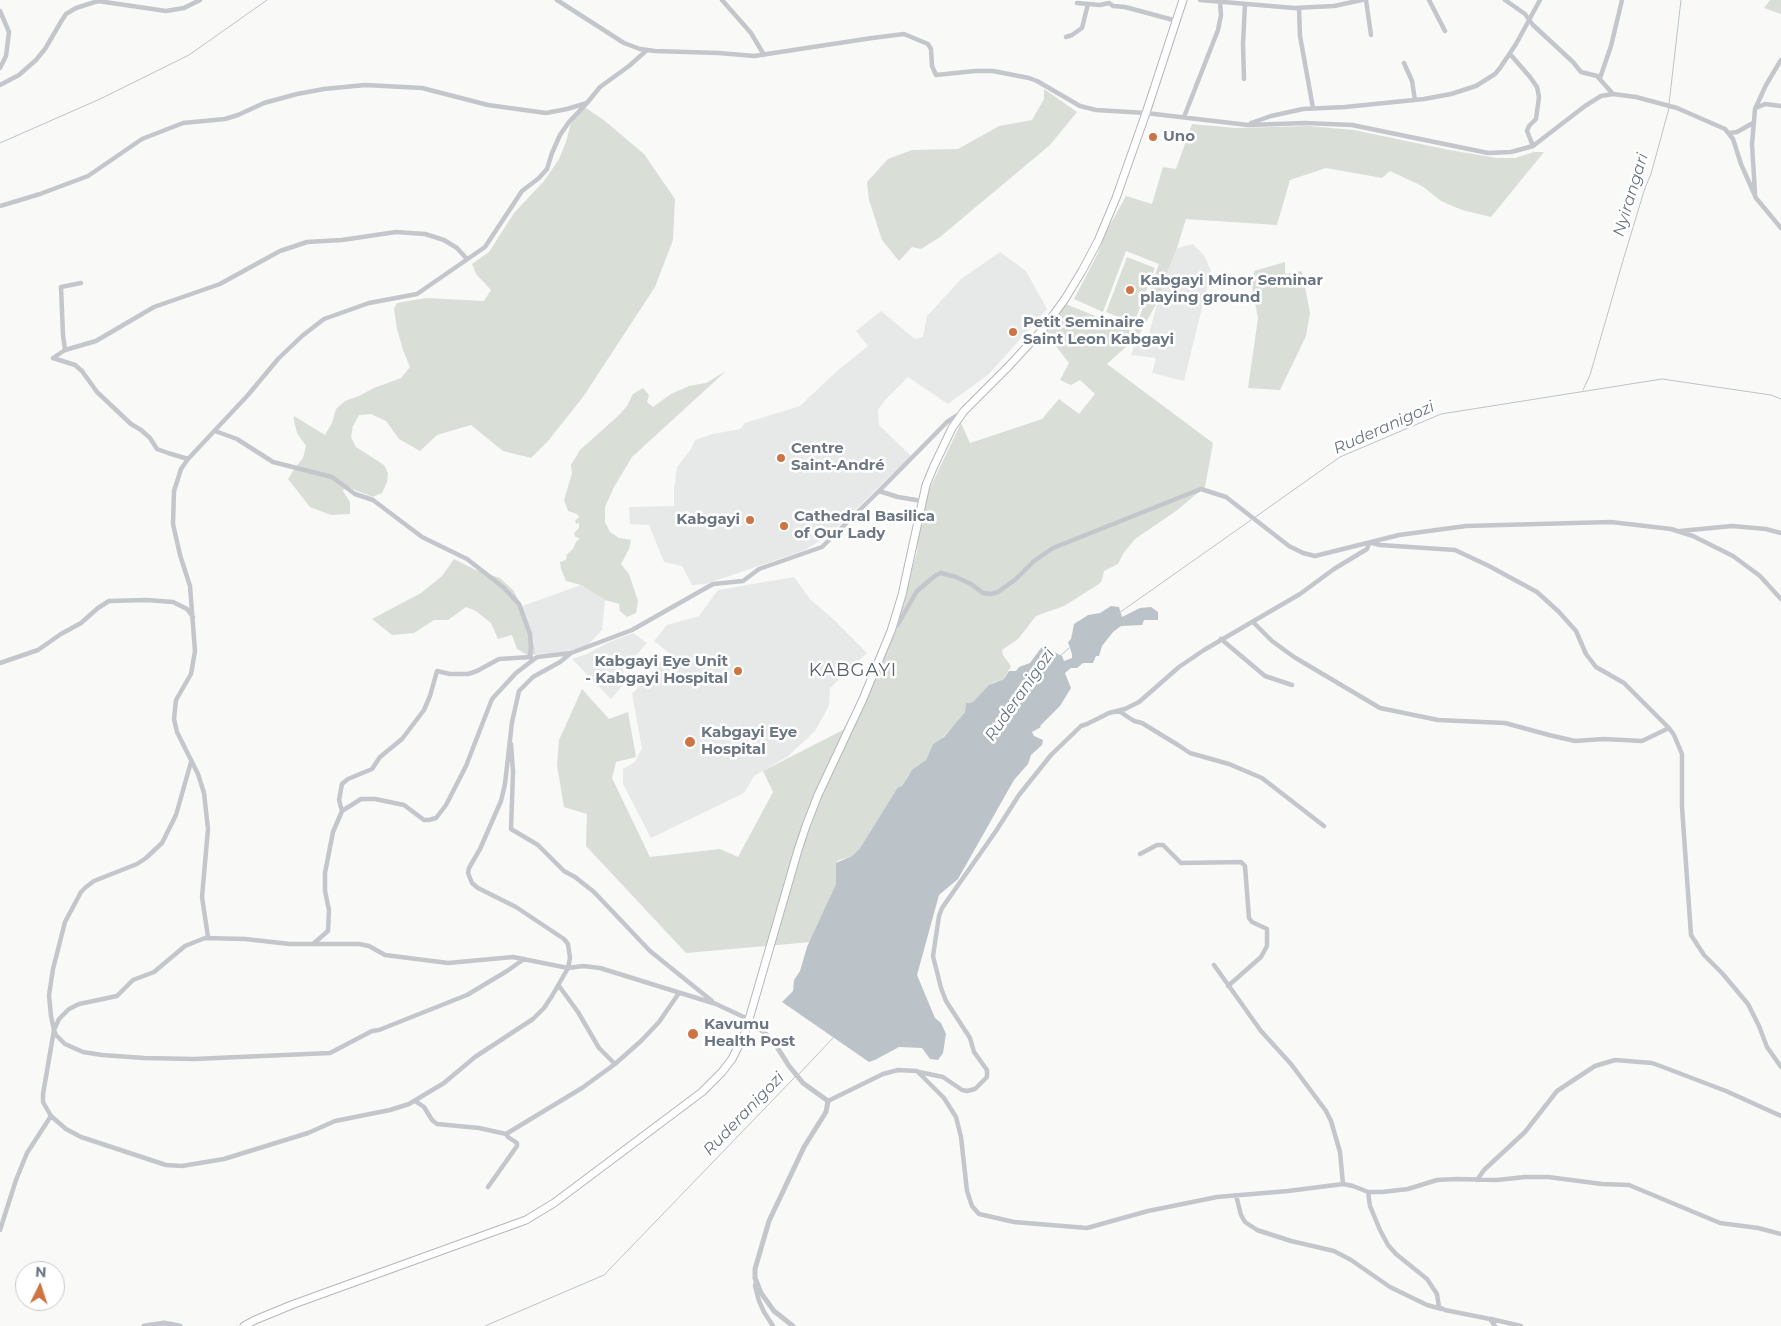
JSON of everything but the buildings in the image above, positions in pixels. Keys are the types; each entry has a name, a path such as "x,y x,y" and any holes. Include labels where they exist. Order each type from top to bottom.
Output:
{"highway":[{"path":"244,1326 294,1304 526,1220 560,1198 711,1083 722,1072 738,1049 744,1034 806,826 818,795 863,699 891,631 906,578 922,501 933,468 952,428 964,411 1044,328 1065,299 1098,241 1116,198 1146,113 1183,0"}],"street":[{"path":"0,85 19,76 36,60 66,14 76,8 98,1 166,11 184,8 200,0"},
{"path":"557,0 634,48 754,56 904,34 928,44 931,49 932,66 936,75 975,71 993,71 1017,75 1037,81 1080,106 1096,110 1146,113 1248,125 1306,122 1352,125 1488,153 1511,152 1533,146 1595,99 1613,94 1642,98 1719,125 1729,133 1756,198 1781,228"},
{"path":"722,0 751,33 764,55"},
{"path":"1200,0 1247,2 1299,8 1334,6 1362,0"},
{"path":"1366,0 1371,35"},
{"path":"1429,0 1445,31"},
{"path":"1505,0 1520,10 1581,72 1600,78 1613,94"},
{"path":"1248,125 1285,112 1440,97 1476,86 1495,74 1510,54 1540,0"},
{"path":"1600,78 1611,46 1622,0"},
{"path":"1184,117 1218,30 1221,15 1220,2"},
{"path":"1244,79 1243,44 1247,2"},
{"path":"1077,3 1100,5 1109,3 1113,6 1125,7 1177,21"},
{"path":"1066,37 1082,28 1088,4"},
{"path":"1299,8 1300,36 1313,108"},
{"path":"0,11 7,24 9,39 6,56 0,68"},
{"path":"208,937 202,884 208,818 201,782 177,732 174,719 176,700 191,674 194,660 194,618 190,586 175,536 172,504 176,480 181,469 287,350 324,319 369,303 418,294 444,277 452,268 485,248 522,192 547,169 560,134 569,122 600,87 630,66 648,50"},
{"path":"1510,54 1537,88 1539,96 1536,119 1529,126 1528,131 1533,146"},
{"path":"1756,198 1752,144 1753,123 1756,109 1766,85 1781,60"},
{"path":"1404,63 1412,81 1415,100"},
{"path":"0,206 40,194 88,176 135,143 174,127 192,122 238,115 274,100 310,91 365,85 422,88 488,105 546,113 567,109 587,102"},
{"path":"1756,109 1762,104 1781,106"},
{"path":"1729,133 1737,132 1753,123"},
{"path":"188,459 157,449 150,438 131,424 96,392 82,371 75,365 53,358 65,350 92,343 154,307 220,284 280,251 307,242 342,240 396,232 425,234 444,240 457,248 467,259"},
{"path":"65,350 61,287 80,283"},
{"path":"342,811 339,800 342,784 348,779 372,769 380,757 402,739 424,710 438,671 450,674 468,674 499,659 571,653 632,630 713,584 743,581 759,569 822,547 947,422 964,411"},
{"path":"215,431 237,439 273,462 332,477 355,494 373,500 422,537 467,560 503,587 519,604 530,634 530,656"},
{"path":"891,631 898,624 911,598 936,575 948,574 971,584 984,593 992,594 1016,579 1053,548 1198,490 1205,489 1226,497 1295,550 1314,556 1390,537 1441,528 1540,523 1611,522 1679,532 1713,545 1733,556 1760,576 1781,599"},
{"path":"879,491 898,497 922,501"},
{"path":"1679,532 1732,526 1766,529 1781,533"},
{"path":"828,1101 883,1074 898,1070 917,1071 943,1077 962,1090 967,1091 975,1089 987,1077 987,1070 974,1052 970,1038 946,1001 933,956 939,916 946,902 996,831 1018,795 1051,755 1081,726 1139,702 1180,667 1221,639 1300,594 1334,569 1367,549 1370,543"},
{"path":"1370,543 1454,550 1489,566 1537,592 1560,612 1576,631 1586,654 1596,667 1624,683 1669,728 1682,754 1682,807 1691,935 1704,955 1748,1004 1770,1052 1781,1067"},
{"path":"0,663 38,650 81,623 98,608 109,602 146,600 173,602 187,609 194,618"},
{"path":"1253,622 1272,641 1294,657 1380,708 1438,720 1506,722 1549,736 1575,741 1603,739 1642,740 1669,728"},
{"path":"1221,639 1265,676 1292,685"},
{"path":"571,653 560,662 532,676 520,691 512,722 505,784 501,801 480,849 469,868 469,878 478,888 516,907 564,938 570,950 568,968 559,986 544,1008 533,1019 475,1057 444,1083 415,1101 390,1110 335,1121 308,1133 234,1156 176,1166 159,1164 81,1137 66,1129 51,1116 43,1098 54,1030 59,1019 74,1006 117,996 133,980 154,972 192,942 208,937 290,944 359,944 369,946 385,955 448,963 504,957 568,968 583,966 610,970 716,1004 748,1020 766,1034 803,1083 828,1101"},
{"path":"313,944 328,931 329,910 325,891 325,873 333,832 342,811 361,799 375,799 404,805 424,820 436,818 446,805 466,766 492,699 511,678 537,657"},
{"path":"1119,710 1134,721 1142,723 1190,753 1229,764 1262,778 1324,826"},
{"path":"510,740 513,772 511,829 542,848 564,871 594,892 650,951 716,1004"},
{"path":"191,762 176,816 162,843 137,864 86,886 70,912 59,942 50,981 49,1003 54,1030 60,1041 73,1048 102,1055 194,1059 330,1053 372,1030 379,1030 467,995 524,959"},
{"path":"1140,854 1157,845 1163,845 1181,863 1244,863 1246,866 1249,918 1252,922 1267,929 1266,946 1261,957 1228,986"},
{"path":"1214,965 1261,1031 1302,1077 1326,1112 1331,1121 1340,1152 1343,1184"},
{"path":"559,986 578,1012 599,1048 615,1064"},
{"path":"506,1134 582,1088 615,1064 635,1047 659,1022 679,993"},
{"path":"1477,1180 1484,1170 1525,1132 1557,1091 1594,1066 1615,1060 1652,1063 1726,1091 1781,1116"},
{"path":"917,1071 944,1098 956,1117 961,1137 969,1199 974,1210 979,1214 1014,1222 1087,1228 1196,1200 1236,1195 1343,1184 1368,1192 1398,1191 1437,1180 1497,1180 1548,1177 1602,1184 1629,1185 1720,1223 1766,1229 1781,1234"},
{"path":"415,1101 424,1108 437,1124 479,1128 506,1134 517,1143 517,1146 488,1186"},
{"path":"773,1326 759,1301 755,1286 755,1269 769,1221 804,1147 826,1112 828,1101"},
{"path":"0,1230 16,1180 29,1148 51,1116"},
{"path":"1368,1192 1370,1206 1388,1245 1396,1254 1427,1279 1434,1288 1437,1303 1442,1308"},
{"path":"1236,1195 1241,1215 1245,1222 1257,1230 1291,1241 1334,1250 1390,1287 1428,1306 1521,1326"},
{"path":"756,1282 766,1302 793,1326"},
{"path":"1490,1319 1495,1326"},
{"path":"144,1326 164,1323 180,1326"}],"shaded area":[{"path":"1770,0 1781,0 1781,14 1764,8"},
{"path":"1044,89 1077,112 1050,145 940,237 921,249 912,247 899,261 882,240 869,200 867,182 888,159 912,150 958,149 999,126 1032,120 1044,99"},
{"path":"583,106 605,121 644,154 675,199 673,240 655,287 583,397 548,441 531,458 503,451 471,425 437,435 420,451 399,439 386,421 371,414 359,415 353,426 351,437 356,447 384,465 388,473 387,482 382,493 373,497 345,486 343,491 350,502 350,514 331,515 310,507 288,479 303,458 306,446 297,433 294,416 325,435 332,423 336,409 345,401 401,378 410,367 397,329 394,309 397,303 426,298 484,301 491,290 476,274 472,264 489,252 514,213 544,181 559,159 571,123"},
{"path":"1192,124 1236,128 1309,126 1354,130 1497,158 1515,158 1534,152 1544,152 1491,217 1462,210 1441,201 1422,186 1390,171 1382,178 1326,168 1290,180 1277,225 1186,219 1159,299 1139,335 1107,364 1213,443 1205,487 1176,511 1135,539 1118,564 1104,571 1099,584 1064,606 1036,616 1018,639 1002,650 1003,655 1011,666 1004,679 992,683 973,702 968,702 965,712 958,722 940,740 933,744 926,760 909,774 902,786 898,787 860,848 852,856 837,861 836,884 811,942 686,953 586,846 587,814 564,807 557,765 559,740 582,689 609,719 628,712 636,757 616,762 612,778 650,857 720,849 738,857 773,792 763,771 843,730 893,634 917,552 920,509 961,423 970,443 1042,419 1059,399 1079,414 1095,394 1080,380 1071,385 1060,380 1069,363 1045,332 1066,304 1134,332 1159,264 1126,251 1103,312 1074,299 1097,255 1107,230 1126,196 1152,204 1163,167 1176,169"},
{"path":"1193,244 1204,255 1211,271 1184,381 1152,373 1156,358 1131,355 1137,338 1148,337 1162,286 1177,248"},
{"path":"1000,252 1026,271 1047,309 989,374 948,404 908,377 885,400 878,410 879,425 911,456 829,535 805,550 706,584 692,585 682,566 664,562 649,525 630,524 629,507 674,506 677,467 691,449 695,440 713,434 740,429 745,423 800,406 837,371 868,346 856,331 881,311 915,339 923,337 927,316 961,279"},
{"name":"Kabgayi Minor Seminar playing ground","path":"1127,257 1155,268 1134,323 1106,312"},
{"path":"1285,262 1285,274 1302,271 1310,313 1306,336 1280,390 1248,388 1258,318 1250,276 1254,274 1254,271"},
{"path":"726,371 632,457 614,487 605,507 605,522 610,532 619,538 631,540 629,549 621,564 629,574 638,601 636,613 627,617 620,611 619,604 605,600 581,585 566,581 561,569 560,562 566,560 567,554 573,549 580,538 575,537 574,533 579,528 579,523 576,524 575,521 579,517 577,514 568,511 564,500 572,473 571,465 580,450 627,406 633,394 643,388 649,395 647,402 653,407 671,394 689,386 706,383"},
{"path":"454,559 476,570 500,578 513,590 522,606 536,654 529,656 517,649 512,635 498,639 491,623 476,611 466,607 448,620 434,620 414,633 392,635 372,619 421,593 442,576"},
{"path":"794,577 810,599 867,653 830,688 829,706 815,731 787,757 754,776 744,793 651,838 623,784 623,769 635,762 642,748 632,694 669,653 654,641 667,625 699,616 718,590"},
{"path":"581,585 605,600 602,630 586,647 536,654 522,606"},
{"path":"633,633 647,643 623,670 626,682 611,699 572,659"}],"water":[{"path":"1111,606 1119,607 1122,617 1140,608 1151,607 1158,612 1158,620 1144,620 1142,625 1121,626 1113,632 1102,646 1099,656 1096,656 1093,663 1083,663 1065,673 1071,688 1060,706 1041,727 1032,732 1034,736 1043,740 1042,745 1031,755 1028,764 1014,780 958,879 939,895 917,975 935,1018 941,1023 946,1034 943,1053 938,1060 930,1059 922,1048 899,1047 869,1062 782,1002 793,991 794,980 800,971 807,947 836,884 836,863 852,856 860,848 898,787 902,786 912,770 926,760 933,744 944,737 961,717 965,712 966,703 973,702 989,685 1004,679 1009,671 1016,671 1019,667 1030,663 1041,648 1044,647 1062,656 1064,661 1072,658 1068,642 1071,639 1074,624 1088,615 1100,613"}],"waterway":[{"path":"0,143 100,99 189,55 267,0"},
{"name":"Nyirangari","path":"1669,104 1681,0"},
{"name":"Nyirangari","path":"1583,390 1590,375 1669,108"},
{"name":"Ruderanigozi","path":"1254,518 1340,457 1441,414 1662,379 1771,395 1781,399"},
{"name":"Ruderanigozi","path":"1119,613 1251,520"},
{"name":"Ruderanigozi","path":"1059,657 1069,648"},
{"name":"Ruderanigozi","path":"798,1075 833,1038"},
{"name":"Ruderanigozi","path":"485,1326 604,1275 795,1077"}],"place":[{"name":"Uno","path":"1153,137"},
{"name":"Kabgayi Minor Seminar playing ground","path":"1130,290"},
{"name":"Petit Seminaire Saint Leon Kabgayi","path":"1013,332"},
{"name":"Centre Saint-André","path":"781,458"},
{"name":"Kabgayi","path":"750,520"},
{"name":"Cathedral Basilica of Our Lady","path":"784,526"},
{"name":"Kabgayi Eye Unit - Kabgayi Hospital","path":"738,671"},
{"name":"Kabgayi Eye Hospital","path":"690,742"},
{"name":"Kavumu Health Post","path":"693,1034"}],"district":[{"name":"KABGAYI","path":"853,671"}]}
